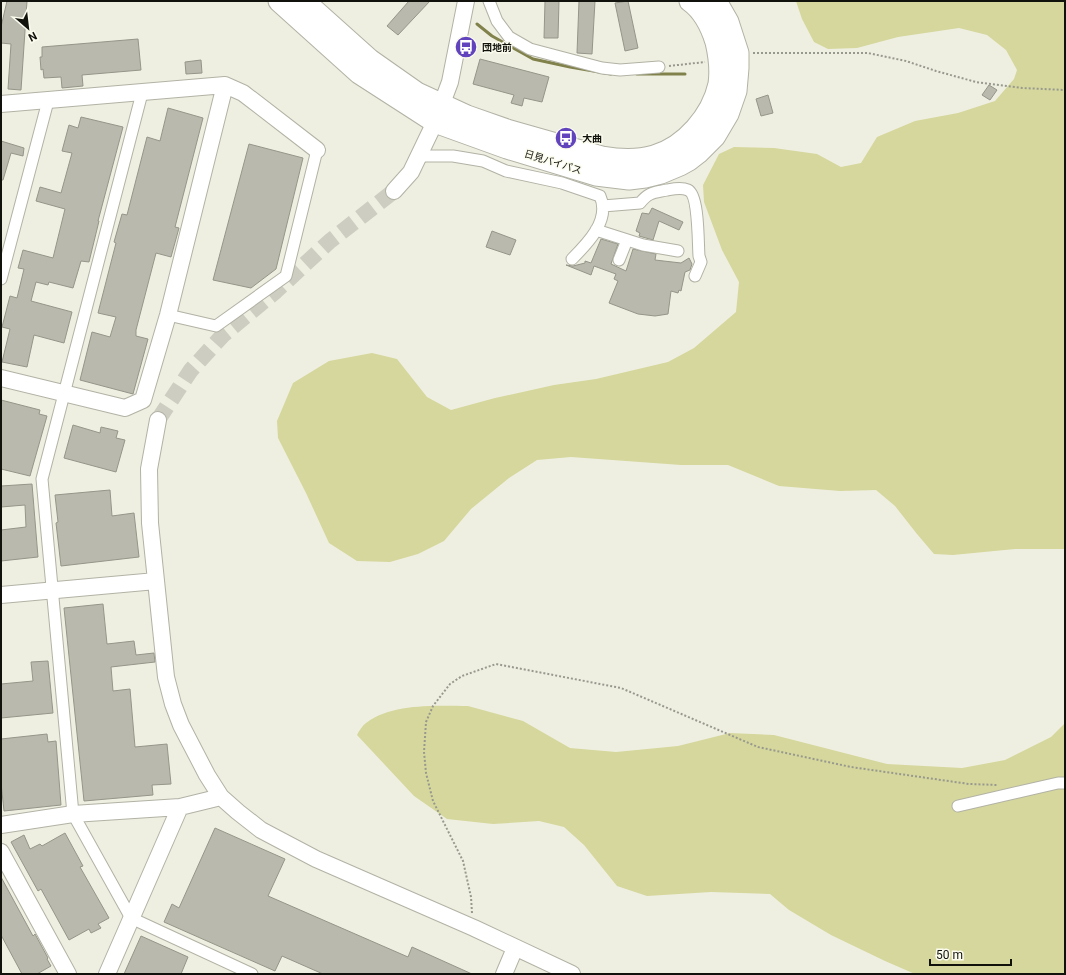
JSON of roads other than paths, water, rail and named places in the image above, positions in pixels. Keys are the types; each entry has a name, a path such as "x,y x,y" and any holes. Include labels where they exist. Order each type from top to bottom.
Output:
{"highway":[{"name":"日見バイパス","path":"279,1 358,73 506,148 596,175 629,179 645,178 680,165 698,153 715,136 728,114 736,91 738,53 732,31 716,1"},
{"name":"日見バイパス","path":"304,1 370,60 417,93 438,113 468,116 507,130 602,157 614,159 654,156 669,150 694,131 712,103 719,84 720,63 718,50 707,20 696,5 690,1"}],"street":[{"path":"394,191 411,172 438,113 450,82 466,1"},
{"path":"489,1 497,21 509,36 530,49 602,68 620,70 659,67"},
{"path":"1,378 125,408 143,400 168,315 224,85"},
{"path":"1,104 224,85 243,93 317,150 286,276 216,326 168,315"},
{"path":"142,92 42,480 73,814 131,918 252,974"},
{"path":"1,279 48,101"},
{"path":"419,156 453,156 483,160 506,171 562,183 600,196 603,202 602,216 596,230 584,247 572,259"},
{"path":"603,206 640,203 647,194 677,188 688,190 693,195 696,208 700,262 695,276"},
{"path":"596,230 643,245 678,251"},
{"path":"619,260 627,240"},
{"path":"158,420 148,469 150,523 166,677 173,704 181,725 198,760 221,797 261,830 316,859 474,928 572,974"},
{"path":"1,596 156,581"},
{"path":"958,806 1058,783 1065,783"},
{"path":"1,825 73,814 180,807 221,797"},
{"path":"107,974 180,807"},
{"path":"1,852 68,974"},
{"path":"504,974 515,948"}],"waterway":[{"path":"477,24 492,36 533,59 611,74"},
{"path":"637,74 685,74"}],"tunnel":[{"path":"158,420 191,370 223,335 276,291 330,241 394,191"}],"place":[{"name":"団地前","path":"466,47"},
{"name":"大曲","path":"566,138"}]}
